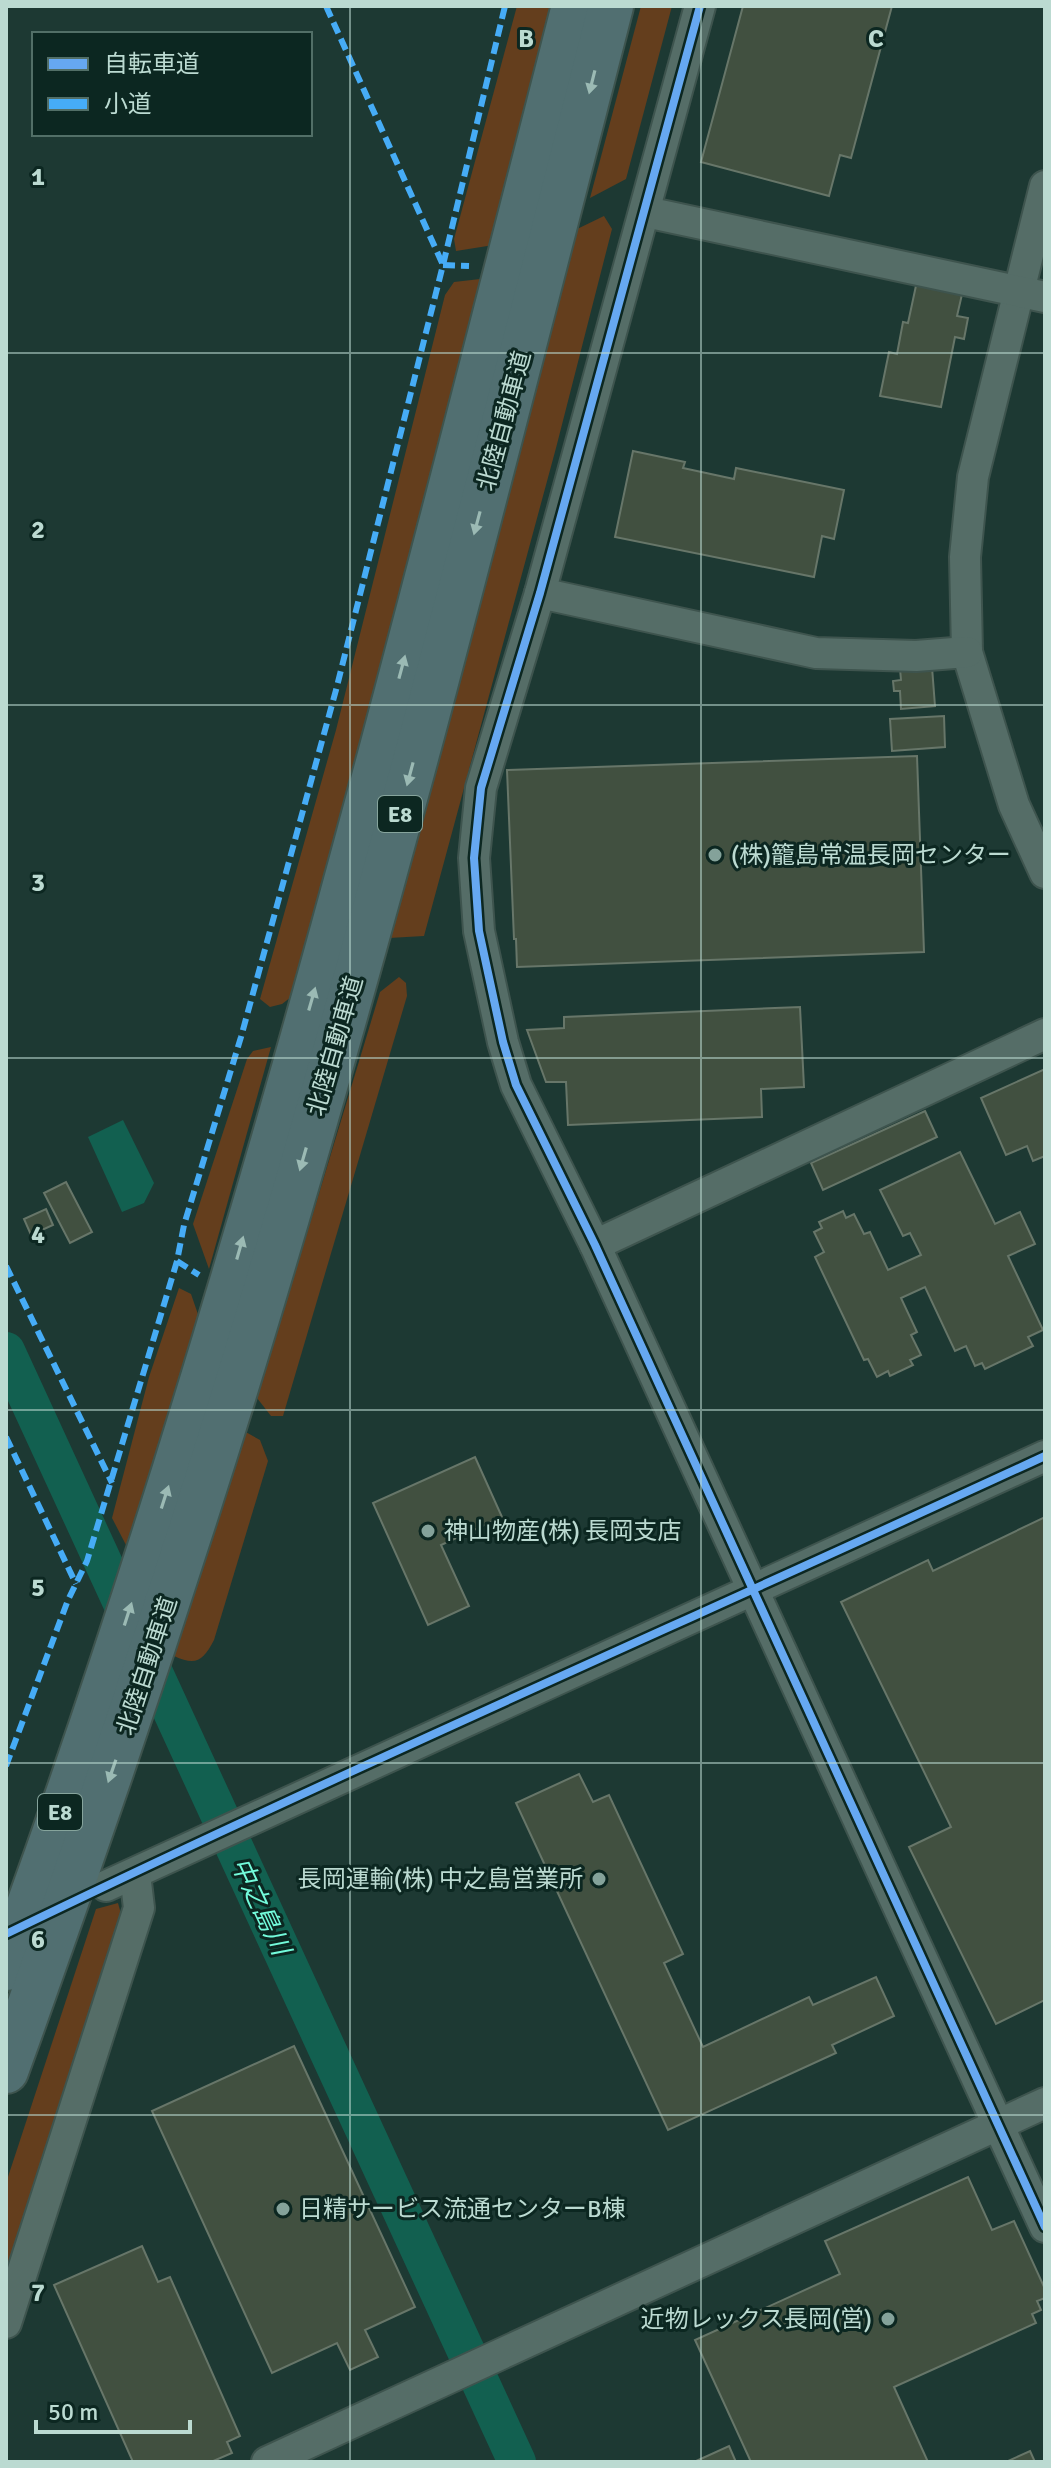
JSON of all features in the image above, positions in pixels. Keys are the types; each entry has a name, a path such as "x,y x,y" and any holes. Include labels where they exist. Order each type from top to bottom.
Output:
{"highway":[{"name":"北陸自動車道","path":"6,1968 114,1656 205,1369 319,973 470,412 574,6"},
{"name":"北陸自動車道","path":"6,2071 137,1697 235,1392 354,981 486,490 611,6"},
{"path":"6,1931 76,1742 114,1656"},
{"path":"6,2095 57,1931"}],"street":[{"path":"700,6 540,593 481,788 474,858 479,931 503,1042 516,1085 595,1245 1045,2227"},
{"path":"1045,186 1032,294 973,477 965,557 967,652 1014,805 1045,873"},
{"path":"646,212 1032,294"},
{"path":"540,593 816,653 916,656 967,652"},
{"path":"595,1245 1045,1034"},
{"path":"106,1886 1045,1456"},
{"path":"6,2323 139,1908 135,1874"},
{"path":"267,2462 1045,2103"}],"shaded area":[{"path":"517,6 558,6 500,244 456,251 454,239"},
{"path":"641,6 672,6 626,179 590,198"},
{"path":"604,216 612,229 424,936 389,938 524,439 575,230"},
{"path":"489,278 295,994 282,1004 270,1007 260,999 336,730 445,295 454,282"},
{"path":"399,977 406,983 407,996 283,1416 271,1416 257,1398 380,992"},
{"path":"271,1047 209,1269 193,1224 247,1059 253,1051"},
{"path":"123,1120 154,1183 144,1203 122,1212 88,1137"},
{"path":"179,1288 191,1294 202,1326 138,1534 126,1545 112,1518 149,1377"},
{"path":"244,1431 260,1440 268,1461 214,1640 202,1657 188,1661 174,1656"},
{"path":"118,1903 123,1921 6,2284 6,2183 96,1909"}],"building":[{"path":"743,6 892,6 851,158 840,155 829,196 701,162"},
{"path":"917,281 963,290 957,316 968,318 964,339 955,337 941,407 880,396 889,352 897,354 903,322 908,323"},
{"path":"633,451 685,462 683,468 734,479 736,468 844,490 834,539 822,536 814,577 615,537"},
{"path":"932,667 935,706 901,709 900,691 894,691 893,681 901,680 900,669"},
{"path":"944,716 945,747 892,751 890,719"},
{"name":"(株)籠島常温長岡センター","path":"917,756 924,952 517,967 507,770"},
{"path":"800,1007 804,1087 761,1089 762,1117 568,1125 566,1082 546,1082 527,1030 564,1028 564,1017"},
{"path":"1045,1069 1045,1156 1033,1161 1027,1146 1006,1155 981,1098"},
{"path":"925,1111 937,1137 823,1190 811,1163"},
{"path":"960,1152 995,1224 1020,1212 1035,1244 1008,1256 1043,1330 1028,1337 1033,1346 985,1369 982,1363 975,1366 966,1346 955,1351 925,1287 901,1298 917,1332 911,1335 921,1355 910,1360 913,1365 890,1376 888,1371 877,1377 868,1359 864,1360 815,1257 824,1252 814,1232 822,1228 819,1222 843,1211 846,1218 854,1214 864,1234 870,1232 888,1270 921,1255 910,1233 903,1236 880,1190"},
{"path":"66,1182 92,1232 70,1243 44,1193"},
{"path":"46,1209 53,1225 31,1235 24,1219"},
{"name":"神山物産(株) 長岡支店","path":"475,1457 502,1517 441,1545 469,1606 428,1625 373,1503"},
{"path":"1045,1517 1045,2000 996,2024 909,1847 951,1827 841,1602 928,1560 933,1571"},
{"name":"長岡運輸(株) 中之島営業所","path":"579,1774 593,1802 609,1795 683,1954 664,1963 703,2047 809,1997 813,2005 876,1977 894,2016 832,2045 836,2053 668,2130 516,1803"},
{"name":"日精サービス流通センターB棟","path":"294,2046 415,2307 365,2330 378,2357 350,2370 337,2343 272,2373 152,2111"},
{"name":"近物レックス長岡(営)","path":"968,2177 992,2230 1014,2221 1045,2289 1045,2298 1037,2301 1041,2310 1032,2314 1036,2323 894,2387 928,2462 751,2462 695,2340 840,2274 825,2241"},
{"path":"142,2246 158,2282 170,2277 240,2436 227,2442 232,2453 211,2462 133,2462 54,2285"},
{"path":"729,2446 736,2462 694,2462"},
{"path":"1030,2451 1035,2462 1006,2462"}],"waterway":[{"name":"中之島川","path":"6,1351 517,2462"}],"marked path":[{"path":"326,6 443,265"},
{"path":"6,1766 68,1600 87,1561 241,1037 336,690 505,6"},
{"path":"443,265 469,266"},
{"path":"177,1261 199,1275"},
{"path":"6,1266 112,1483"},
{"path":"6,1437 76,1584"}],"cycle path":[{"path":"700,6 540,593 481,788 474,858 479,931 503,1042 516,1085 595,1245 1045,2227"},
{"path":"6,1934 394,1752 1045,1456"}],"place":[{"name":"(株)籠島常温長岡センター","path":"715,855"},
{"name":"神山物産(株) 長岡支店","path":"428,1531"},
{"name":"長岡運輸(株) 中之島営業所","path":"599,1879"},
{"name":"日精サービス流通センターB棟","path":"283,2209"},
{"name":"近物レックス長岡(営)","path":"888,2319"}]}
